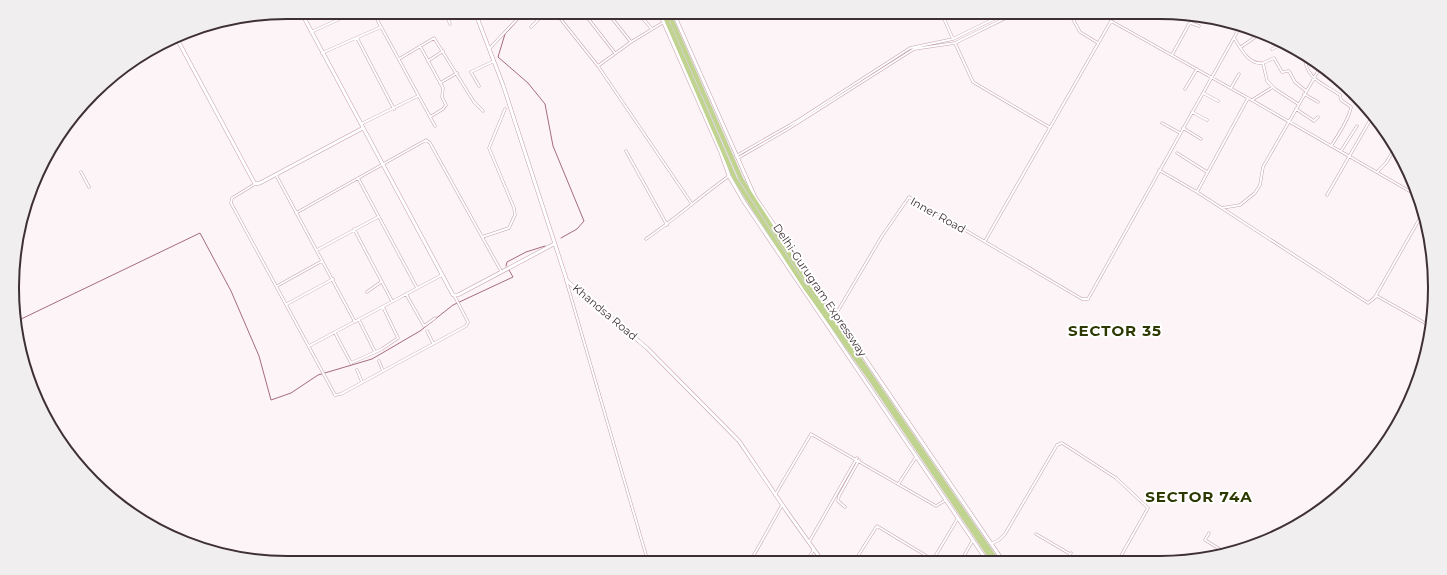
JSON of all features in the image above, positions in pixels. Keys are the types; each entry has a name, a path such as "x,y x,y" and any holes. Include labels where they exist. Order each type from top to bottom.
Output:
{"highway":[{"name":"Delhi-Gurugram Expressway","path":"666,19 735,178 804,286 869,377 976,542 989,556"},
{"name":"Delhi-Gurugram Expressway","path":"671,19 741,178 809,285 994,556"}],"street":[{"path":"304,19 454,296 468,324 383,371 335,395 230,201 232,198 255,184 276,175 363,128"},
{"path":"311,32 340,19"},
{"path":"377,19 435,126"},
{"path":"448,19 450,24"},
{"name":"Khandsa Road","path":"478,19 494,61 566,279 575,289 647,348 726,427 743,446 775,495 819,556"},
{"path":"489,49 517,19"},
{"path":"531,27 539,19"},
{"path":"561,19 598,66 692,204"},
{"path":"588,19 615,53"},
{"path":"613,19 631,42"},
{"path":"643,19 652,29"},
{"path":"662,19 721,153 729,176 744,202 984,556"},
{"path":"676,19 755,197 999,556"},
{"path":"944,19 972,82 1049,127"},
{"path":"736,157 797,121 899,54 917,47 953,39 994,19"},
{"path":"917,47 955,43 1004,19"},
{"path":"1073,19 1080,32 1098,43"},
{"path":"985,241 1111,21 1410,192"},
{"path":"598,66 631,42 664,22"},
{"path":"1172,55 1189,24 1191,23 1199,26"},
{"path":"322,53 381,27"},
{"path":"1238,31 1159,169 1368,303 1375,297 1419,220"},
{"path":"1241,47 1256,37"},
{"path":"357,38 394,109"},
{"path":"399,59 433,38 443,51 474,102 483,111"},
{"path":"1234,38 1249,58 1258,63 1263,63 1274,58 1282,72 1289,71 1296,82 1306,91"},
{"path":"179,42 255,184"},
{"path":"420,46 444,90 442,97 446,106 430,117"},
{"path":"1272,49 1277,47"},
{"path":"428,61 443,51"},
{"path":"479,86 471,72 494,61"},
{"path":"1305,62 1306,69 1313,78 1340,94 1341,100 1351,107 1342,128 1331,146"},
{"path":"1263,63 1266,79 1273,87 1298,104"},
{"path":"1186,89 1197,70"},
{"path":"1222,208 1240,205 1255,193 1260,185 1263,167 1318,70"},
{"path":"440,83 457,73"},
{"path":"1231,88 1239,74"},
{"path":"1252,100 1273,87"},
{"path":"1203,93 1218,101"},
{"path":"1304,94 1318,102"},
{"path":"361,124 418,96"},
{"path":"1197,192 1248,98"},
{"path":"482,237 509,228 515,215 514,208 489,148 505,109"},
{"path":"1296,110 1314,121 1318,117"},
{"path":"1192,112 1207,120"},
{"path":"1327,195 1369,120"},
{"path":"1162,123 1180,133"},
{"path":"1341,151 1356,126"},
{"path":"1183,128 1201,139"},
{"path":"296,213 424,141 429,142 501,271"},
{"path":"626,151 668,225"},
{"path":"1176,153 1207,172"},
{"path":"1377,172 1386,164 1392,154"},
{"name":"Inner Road","path":"836,314 882,236 909,197 1082,299 1087,299 1159,169"},
{"path":"80,172 89,187"},
{"path":"276,175 355,322"},
{"path":"646,239 668,225 692,204 729,176"},
{"path":"358,178 417,288"},
{"path":"317,250 378,217"},
{"path":"354,229 392,301"},
{"path":"454,296 554,244"},
{"path":"277,286 322,261"},
{"path":"309,346 442,275"},
{"path":"287,304 333,279"},
{"path":"566,279 646,556"},
{"path":"367,292 382,282"},
{"path":"406,294 424,326 435,318"},
{"path":"1375,297 1380,297 1426,323"},
{"path":"335,332 352,362 375,352 398,338 382,307"},
{"path":"359,320 375,352"},
{"path":"427,331 433,343"},
{"path":"379,361 383,371"},
{"path":"357,370 362,382"},
{"path":"775,495 810,434 858,459 936,506 946,500"},
{"path":"990,544 999,540 1005,534 1057,445 1062,443 1116,478 1148,508 1121,556"},
{"path":"899,483 916,457"},
{"path":"845,508 838,501 838,496 858,459"},
{"path":"809,542 858,459"},
{"path":"753,556 782,504"},
{"path":"937,556 959,517"},
{"path":"858,556 877,526 926,556"},
{"path":"1209,533 1205,540 1221,549"},
{"path":"1036,534 1071,553 1069,556"},
{"path":"965,556 976,542"},
{"path":"809,556 814,548"}],"waterway":[{"path":"518,20 505,34 498,57 528,83 545,104 553,146 584,221 577,229 561,238"},
{"path":"21,319 200,233 231,291 259,356 271,400 291,393 318,375 372,359 420,331 453,305 513,277 509,270"},
{"path":"506,266 507,262 526,252 545,246"}],"district":[{"name":"SECTOR 35","path":"1115,330"},
{"name":"SECTOR 74A","path":"1199,496"}]}
